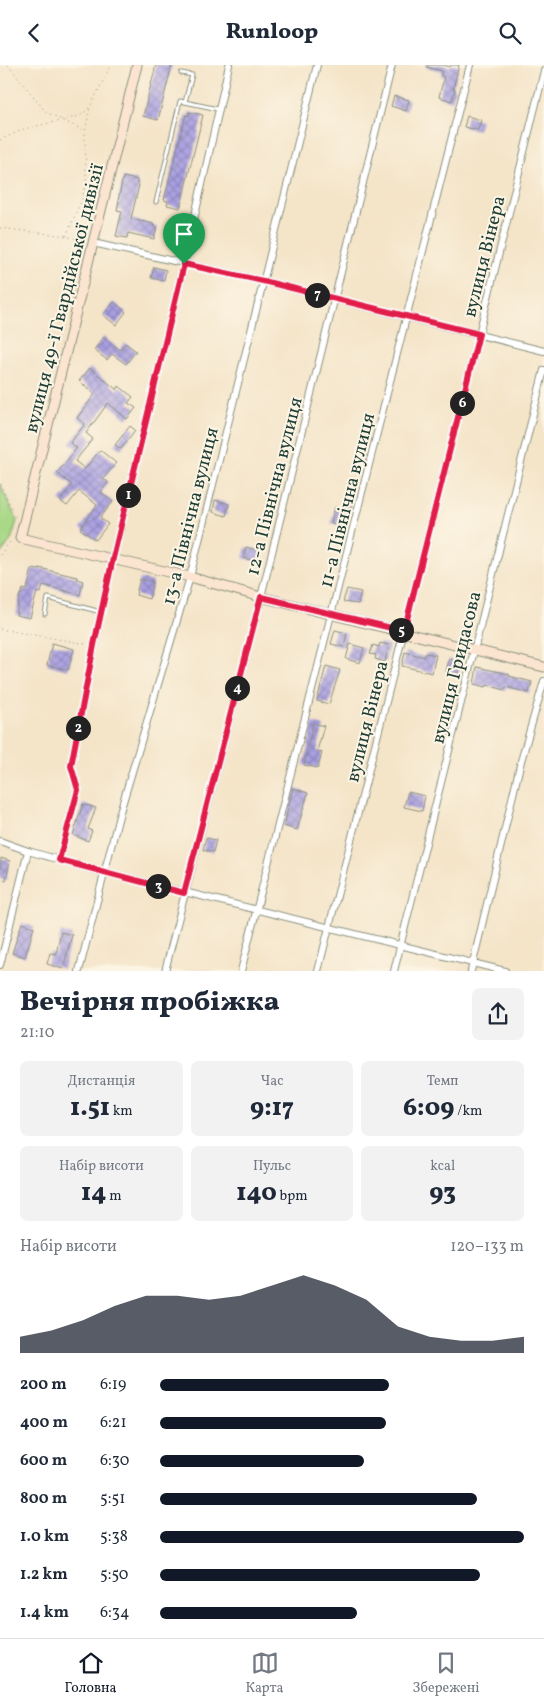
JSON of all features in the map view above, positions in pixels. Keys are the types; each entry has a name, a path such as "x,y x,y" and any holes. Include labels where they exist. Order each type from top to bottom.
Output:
{"street":[{"name":"вулиця 49-ї Гвардійської дивізії","path":"17,537 93,243 136,65"},
{"path":"59,860 78,790 71,766 94,645 229,65"},
{"name":"13-а Північна вулиця","path":"79,971 120,812 190,577 316,65"},
{"name":"12-а Північна вулиця","path":"165,971 261,597 392,65"},
{"name":"11-а Північна вулиця","path":"241,971 470,65"},
{"name":"вулиця Вінера","path":"318,971 544,71"},
{"path":"93,243 263,281 544,351"},
{"name":"вулиця Гридасова","path":"394,971 544,370"},
{"path":"17,537 113,558 261,597 332,613 544,667"},
{"path":"471,971 521,761 544,681"},
{"path":"0,841 59,860 184,893 505,971"},
{"path":"0,965 28,851"}],"lane":[{"path":"181,73 192,75 184,102"},
{"path":"156,203 180,101 219,110"},
{"path":"45,614 48,598 102,612"}],"path":[{"path":"8,65 46,112 85,132"},
{"path":"66,237 82,199 86,181 85,132 90,107 111,65"},
{"path":"0,140 24,129 80,117 90,107"},
{"path":"0,228 66,237 93,243"},
{"path":"0,483 17,521"},
{"path":"0,555 17,537"},
{"path":"0,629 94,645"}],"green space":[{"path":"0,484 17,521 11,540 0,555"}],"building":[{"path":"156,65 172,65 158,120 143,116"},
{"path":"427,65 450,67 451,65 459,65 452,101 439,97 444,77 441,76 442,71 426,67"},
{"path":"394,96 409,100 406,111 391,106"},
{"path":"189,112 203,115 180,208 167,205 168,201 164,200 186,115 189,116"},
{"path":"467,116 481,120 478,130 464,127"},
{"path":"123,177 137,180 139,185 131,219 154,224 153,226 157,227 154,239 128,233 127,238 116,236 122,211 117,210"},
{"path":"154,267 166,270 164,281 151,278"},
{"path":"114,302 126,312 116,325 103,315"},
{"path":"104,337 120,350 125,343 136,351 126,364 112,354 107,360 94,350"},
{"path":"90,368 117,390 119,386 133,397 128,403 136,408 127,419 108,403 86,433 93,439 75,461 85,469 100,450 116,463 103,479 108,482 101,492 113,502 100,518 108,524 96,540 80,529 97,505 79,491 67,506 60,501 72,485 57,473 77,448 70,443 85,424 77,418 95,394 79,381"},
{"path":"130,426 135,430 121,449 115,445"},
{"path":"215,500 229,504 226,516 213,512"},
{"path":"345,504 351,506 350,512 347,511 343,526 331,523 335,507 343,509"},
{"path":"246,547 261,551 258,562 243,558"},
{"path":"39,568 77,577 77,579 83,581 80,595 43,585 41,593 37,592 30,618 16,615 20,594 23,589 27,590 32,569 39,570"},
{"path":"140,579 153,582 149,599 136,595"},
{"path":"347,589 361,592 358,604 343,602"},
{"path":"335,630 347,633 344,647 331,644"},
{"path":"52,643 74,649 68,670 47,665"},
{"path":"380,643 389,645 385,662 375,659 376,655 370,654 373,645 379,647"},
{"path":"350,644 364,648 360,663 346,659"},
{"path":"405,652 424,657 426,653 436,655 432,673 402,666"},
{"path":"449,659 461,663 458,675 446,672"},
{"path":"326,666 340,670 329,704 317,701"},
{"path":"477,667 509,674 509,676 532,682 529,693 506,687 505,690 474,684"},
{"path":"313,723 324,726 317,751 322,752 318,768 304,765"},
{"path":"293,788 308,793 297,830 284,826"},
{"path":"408,792 425,796 422,811 404,807"},
{"path":"83,804 96,808 88,829 92,831 88,841 73,835"},
{"path":"206,838 216,840 213,852 203,850"},
{"path":"1,858 10,861 6,880 0,879"},
{"path":"22,923 34,927 25,957 12,953"},
{"path":"61,932 72,935 63,969 47,964 50,953 56,954"}],"route":[{"path":"184,264 263,281 479,334 404,631 261,597 184,893 59,860 78,790 71,766 94,645 113,558 184,264"}]}
